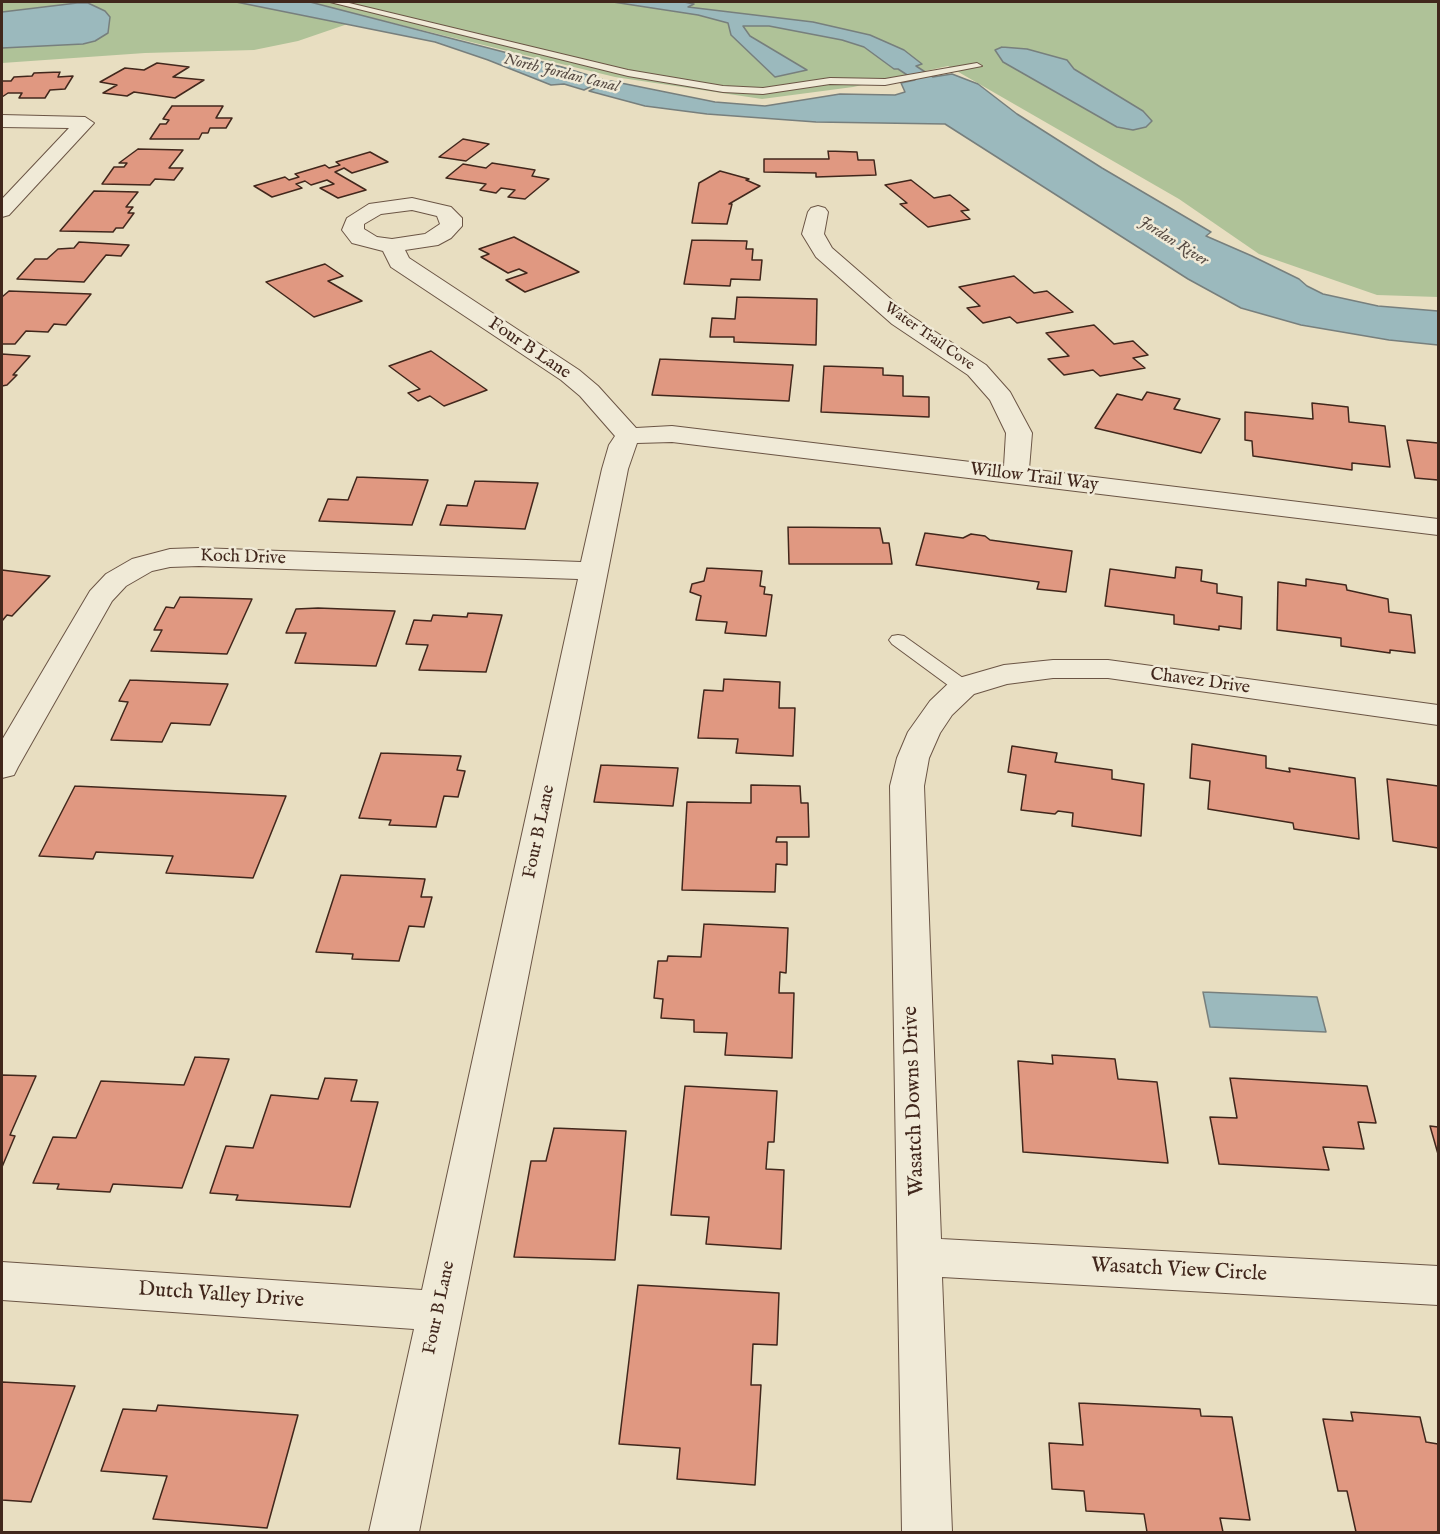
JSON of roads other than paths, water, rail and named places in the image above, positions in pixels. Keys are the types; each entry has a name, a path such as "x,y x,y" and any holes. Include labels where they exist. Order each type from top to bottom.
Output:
{"street":[{"path":"2,121 85,123 2,212"},
{"name":"Water Trail Cove","path":"818,212 813,234 824,252 900,319 976,370 1001,397 1019,433 1015,476"},
{"name":"Four B Lane","path":"392,245 399,262 570,375 589,391 629,436 622,445 615,469 394,1533"},
{"name":"Willow Trail Way","path":"629,436 672,434 1438,527"},
{"name":"Koch Drive","path":"2,767 100,597 116,580 142,566 170,558 199,556 594,571"},
{"name":"Chavez Drive","path":"963,687 1023,672 1053,669 1108,669 1438,715"},
{"name":"Wasatch Downs Drive","path":"927,1533 907,786 913,758 924,732 941,708 963,687"},
{"name":"Wasatch View Circle","path":"919,1257 1438,1286"},
{"name":"Dutch Valley Drive","path":"2,1281 440,1311"}],"lane":[{"path":"335,2 628,73 723,89 763,91 830,81 885,82 977,66"},
{"path":"898,640 963,687"}],"water":[{"name":"North Jordan Canal","path":"236,2 310,2 604,80 584,90 564,84 551,85 435,42"},
{"name":"Jordan River","path":"613,2 684,2 694,4 688,7 813,22 870,35 904,50 922,64 916,66 933,77 952,74 978,84 1017,114 1102,168 1211,232 1206,236 1299,279 1323,294 1378,306 1438,311 1438,345 1389,340 1301,325 1241,308 1188,279 945,124 816,122 707,114 645,106 589,91 611,81 715,102 765,106 840,94 895,95 905,92 901,83 915,80 898,69 894,69 864,47 842,40 769,26 743,26 750,36 807,70 775,77 731,35 728,23 698,15"},
{"path":"88,3 105,11 110,17 108,33 95,41 83,44 2,48 2,12"},
{"path":"1002,47 1027,49 1067,60 1074,69 1143,111 1152,121 1146,127 1133,130 1117,127 1003,62 995,50"},
{"path":"1203,992 1317,997 1326,1032 1210,1027"}]}
